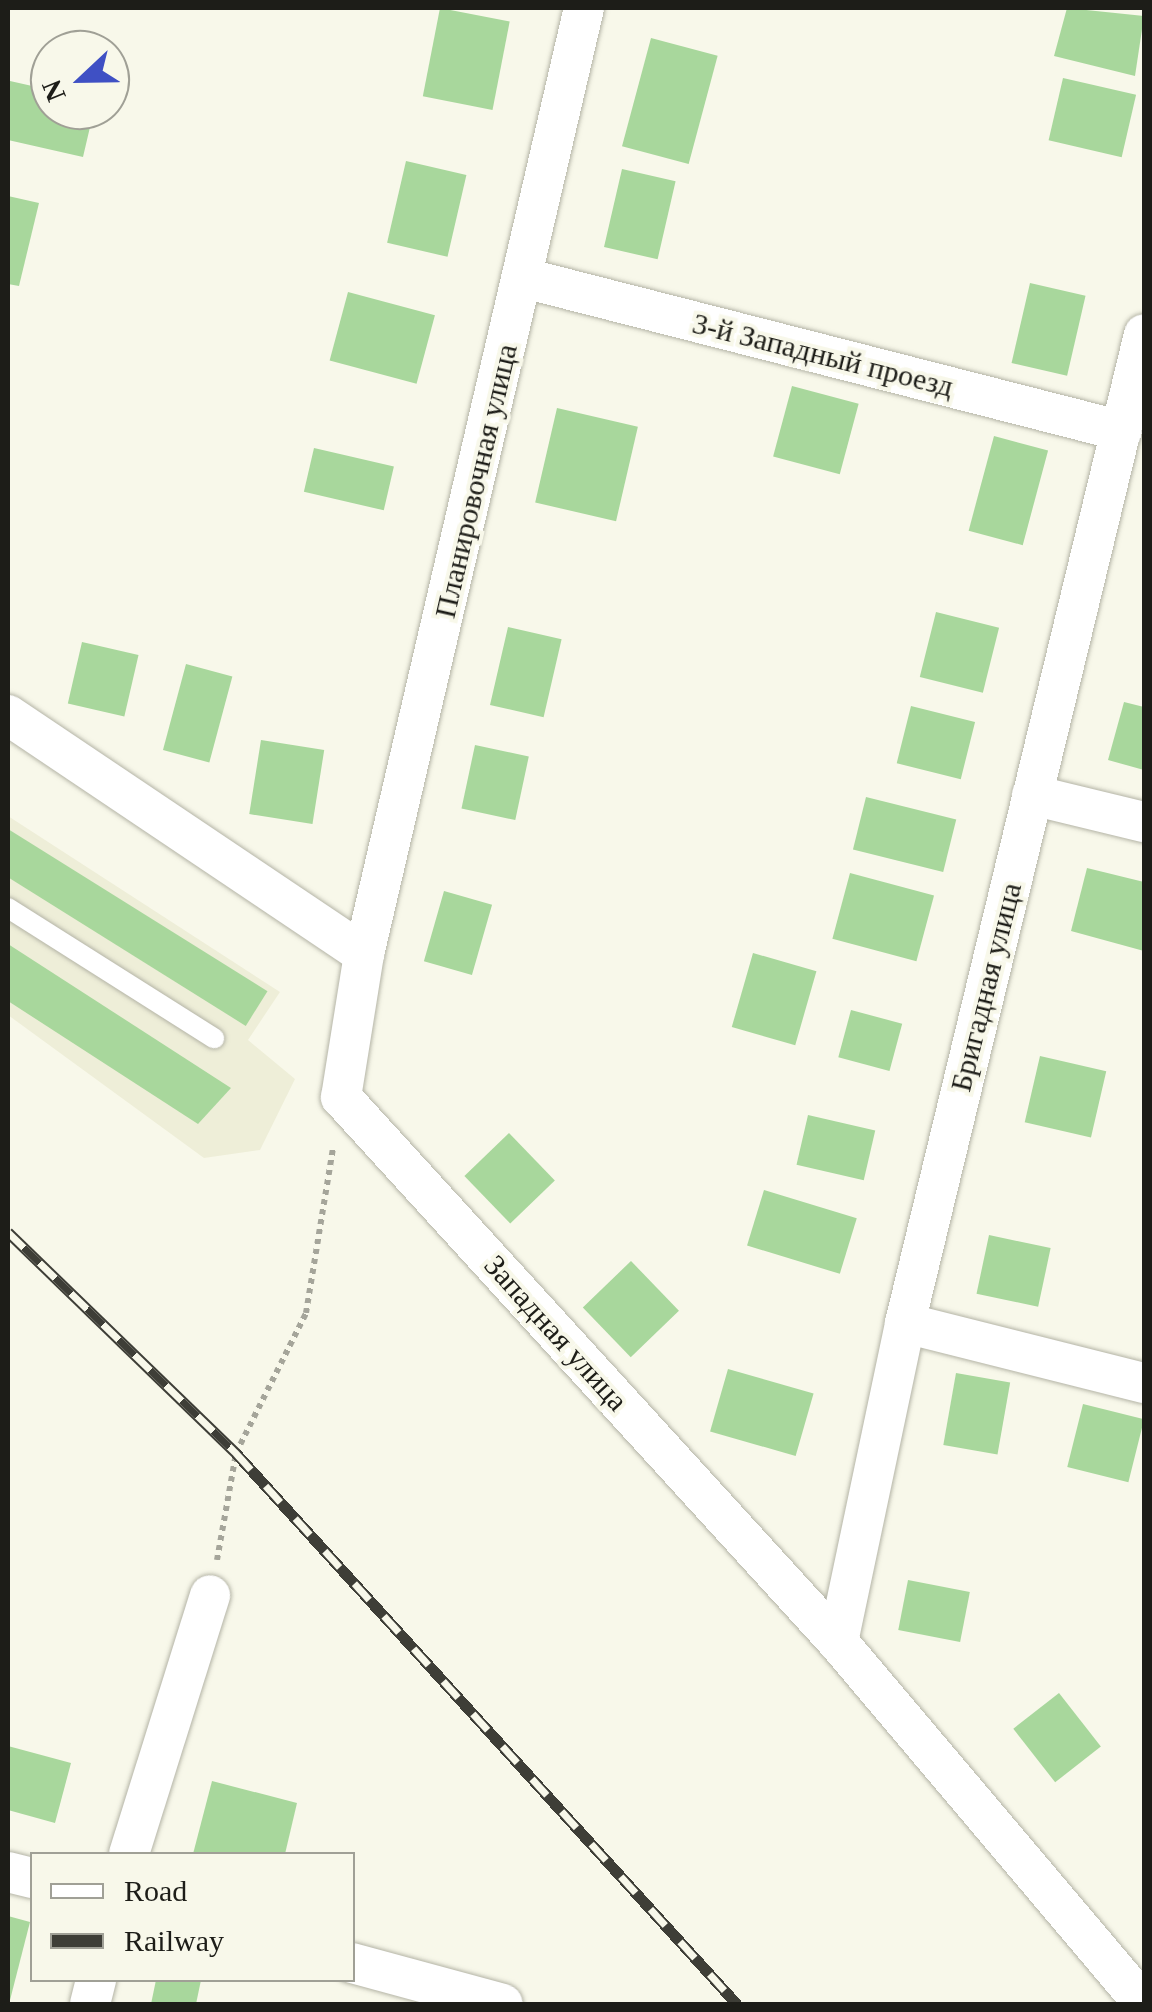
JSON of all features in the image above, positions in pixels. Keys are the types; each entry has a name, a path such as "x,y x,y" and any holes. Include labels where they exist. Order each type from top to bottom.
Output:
{"street":[{"name":"Планировочная улица","path":"364,954 584,8"},
{"name":"3-й Западный проезд","path":"524,278 1122,431"},
{"name":"Бригадная улица","path":"838,1642 905,1323 1144,334"},
{"path":"8,715 364,954 341,1097"},
{"path":"1032,795 1144,822"},
{"name":"Западная улица","path":"341,1097 838,1642 1144,2004"},
{"path":"905,1323 1144,1384"},
{"path":"131,1852 210,1596"},
{"path":"355,1964 502,2004"}],"lane":[{"path":"8,908 214,1038"}],"path":[{"path":"210,1596 236,1453 306,1312 341,1097"}],"shaded area":[{"path":"8,816 280,992 248,1040 295,1079 260,1150 204,1158 8,1015"}],"building":[{"path":"440,8 510,22 493,110 423,96"},
{"path":"1067,8 1144,16 1135,76 1054,56"},
{"path":"651,38 718,56 689,164 622,146"},
{"path":"1063,78 1136,95 1122,157 1049,140"},
{"path":"10,81 30,86 30,130 89,130 83,157 8,140"},
{"path":"406,161 466,175 448,257 387,243"},
{"path":"622,169 676,181 658,259 604,247"},
{"path":"8,196 39,203 19,286 8,284"},
{"path":"1030,283 1086,296 1067,376 1012,363"},
{"path":"348,292 435,315 417,384 330,361"},
{"path":"792,386 859,404 840,474 773,457"},
{"path":"557,408 638,427 616,521 535,503"},
{"path":"994,436 1048,450 1023,545 969,531"},
{"path":"314,448 394,466 384,510 304,492"},
{"path":"936,612 999,628 983,693 920,677"},
{"path":"508,627 562,639 544,717 490,705"},
{"path":"82,642 139,655 124,716 68,703"},
{"path":"186,664 232,676 209,762 163,750"},
{"path":"1124,702 1144,707 1144,770 1108,760"},
{"path":"911,706 975,722 961,779 897,763"},
{"path":"261,740 324,750 312,824 249,814"},
{"path":"475,745 529,756 515,820 461,809"},
{"path":"866,797 956,819 943,872 853,849"},
{"path":"8,829 268,991 246,1026 8,877"},
{"path":"1087,868 1144,882 1144,951 1071,931"},
{"path":"850,873 934,896 916,961 832,939"},
{"path":"444,891 492,905 472,975 424,961"},
{"path":"8,944 231,1088 198,1124 8,1001"},
{"path":"753,953 816,971 795,1045 732,1027"},
{"path":"851,1010 902,1024 890,1071 838,1057"},
{"path":"1040,1056 1106,1071 1091,1138 1025,1122"},
{"path":"808,1115 875,1131 864,1180 797,1165"},
{"path":"509,1133 555,1180 510,1224 464,1176"},
{"path":"764,1190 857,1218 840,1274 747,1245"},
{"path":"989,1235 1051,1248 1038,1307 977,1294"},
{"path":"631,1261 679,1311 631,1357 583,1308"},
{"path":"728,1369 814,1394 796,1456 710,1431"},
{"path":"956,1373 1010,1383 997,1454 943,1445"},
{"path":"1083,1404 1144,1419 1128,1482 1067,1467"},
{"path":"908,1580 970,1592 960,1642 898,1630"},
{"path":"1059,1693 1101,1747 1055,1782 1013,1729"},
{"path":"8,1746 71,1763 55,1823 8,1810"},
{"path":"212,1781 297,1803 285,1852 194,1852"},
{"path":"8,1916 30,1922 9,2004 8,2004"},
{"path":"156,1982 201,1982 196,2004 151,2004"}],"railway":[{"path":"8,1232 236,1453 737,2004"}]}
